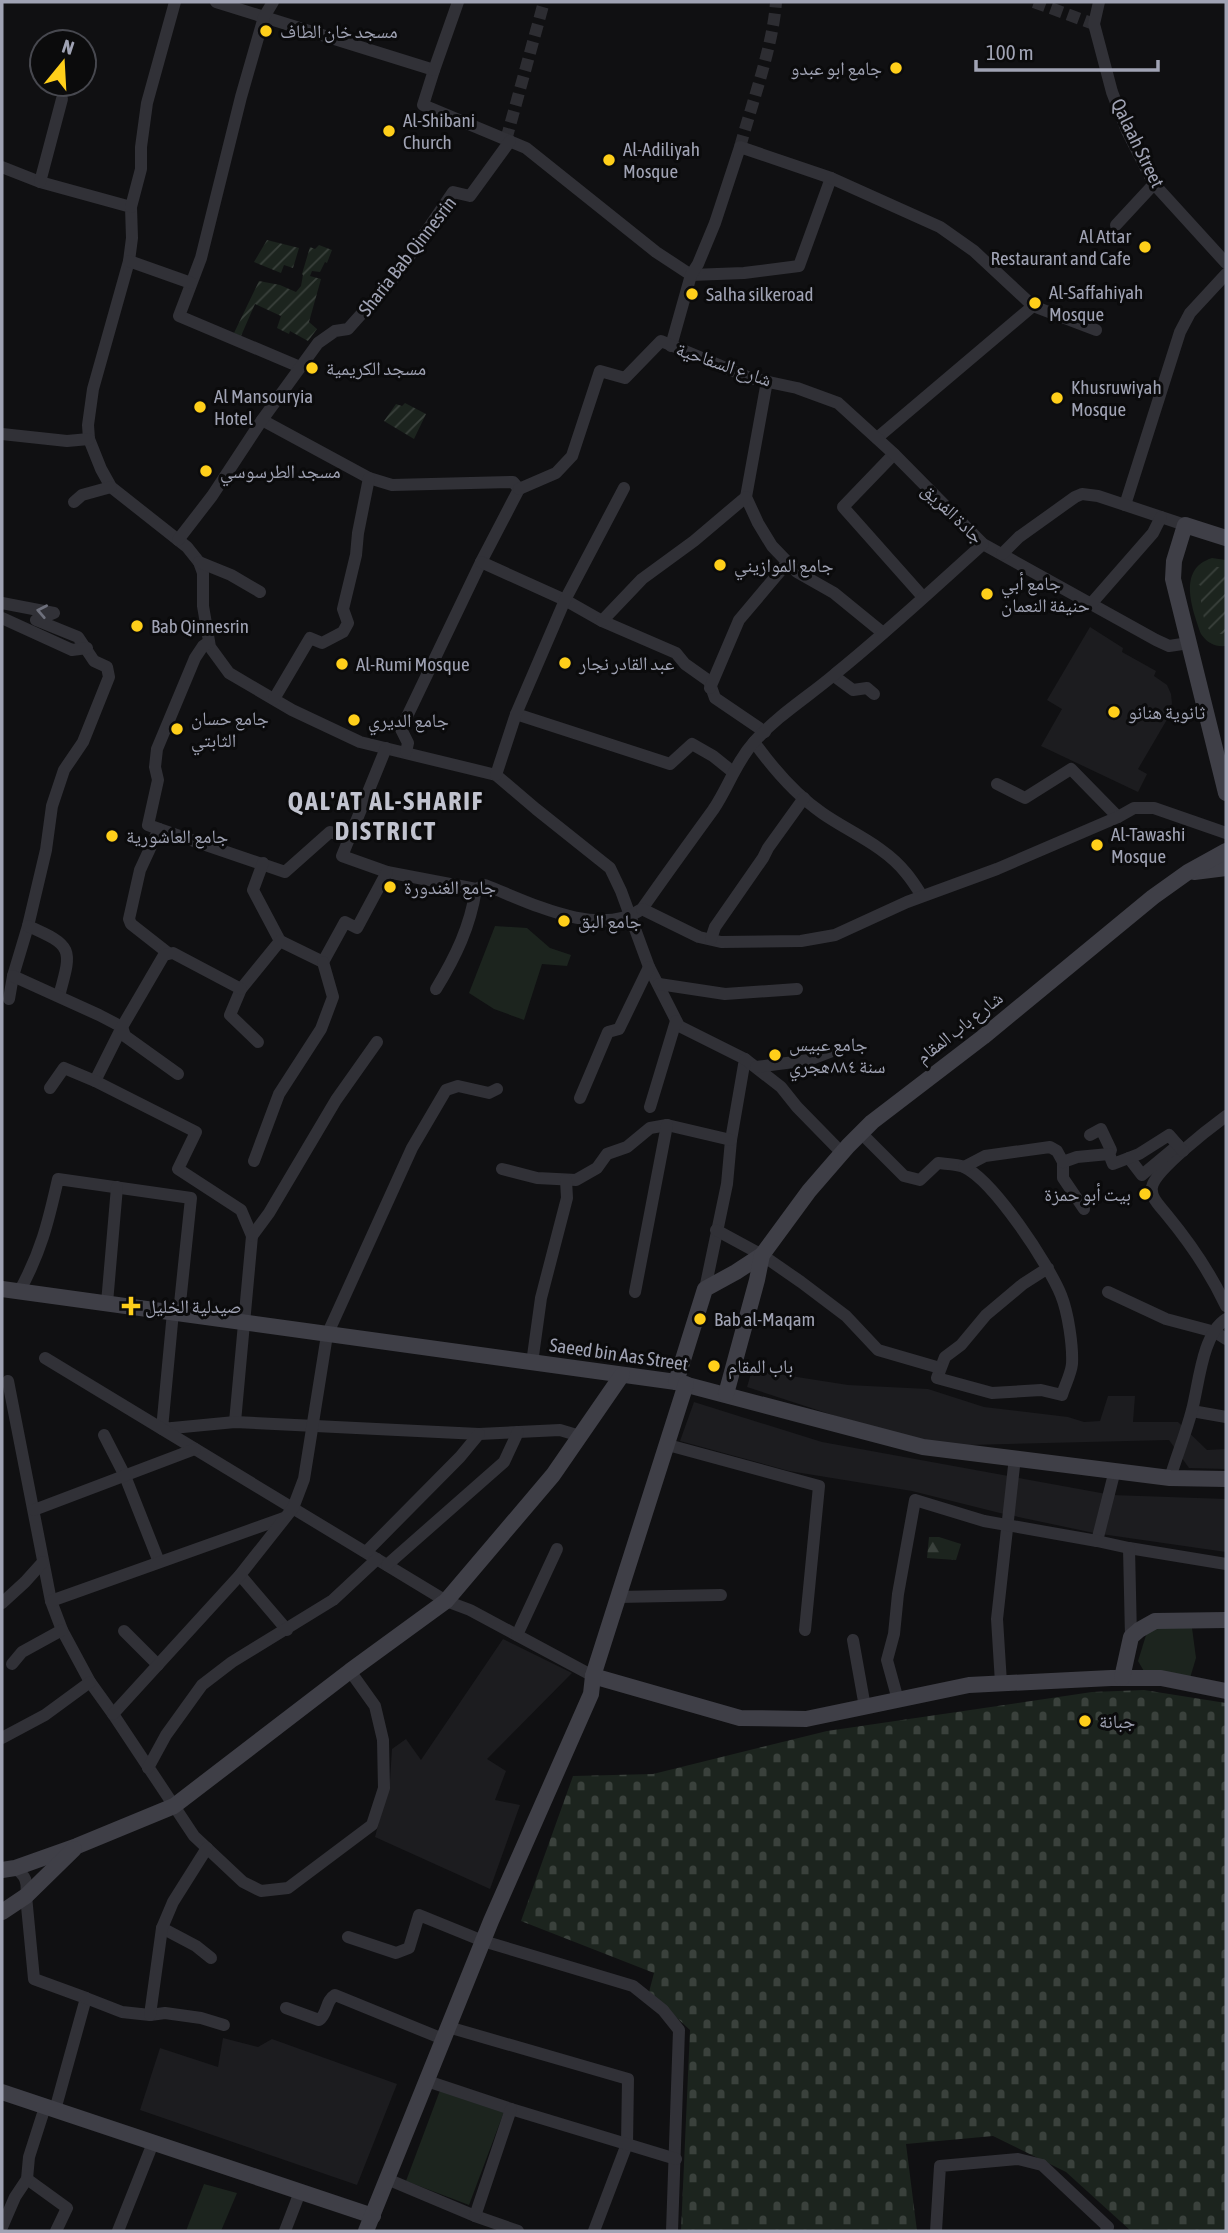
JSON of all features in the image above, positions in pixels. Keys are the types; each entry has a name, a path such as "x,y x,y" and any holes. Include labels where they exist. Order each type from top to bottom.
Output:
{"main road":[{"path":"1226,538 1185,524 1172,575 1226,793"},
{"name":"شارع باب المقام","path":"726,1394 762,1255 809,1191 842,1153 861,1133 1153,897 1188,872 1226,851"},
{"path":"1188,872 1226,869"},
{"path":"366,2231 483,1941 591,1694 593,1676 668,1445 705,1289 762,1255"},
{"name":"Saeed bin Aas Street","path":"2,1289 681,1383 923,1447 1170,1478 1226,1479"},
{"path":"8,1869 77,1846 174,1806 446,1601 553,1475 622,1375"},
{"path":"1122,1678 1131,1637 1155,1621 1226,1620"},
{"path":"593,1676 740,1718 806,1719 969,1685 1001,1683 1161,1678 1226,1691"},
{"path":"2,1912 26,1895 77,1846"},
{"path":"2,2092 373,2216"}],"street":[{"path":"175,2 147,103 141,169 131,207 132,238 129,261 93,389 88,425 89,439 111,487 187,547 199,562 203,573 203,606 210,647 229,673 292,710 360,742 496,775 610,868 636,913 649,967 679,1026 756,1067 781,1087 815,1127 842,1153"},
{"path":"216,2 434,70"},
{"path":"273,2 264,17 241,97 201,258 178,316 300,367"},
{"path":"458,2 423,105 526,148 656,252 691,275 744,273 799,266 831,178"},
{"name":"Qalaah Street","path":"1099,2 1094,24 1112,92 1128,131 1154,184 1226,263"},
{"path":"40,182 62,99"},
{"name":"Sharia Bab Qinnesrin","path":"178,540 212,496 262,420 318,343 335,331 348,329 398,273 453,192 470,196 510,141"},
{"path":"671,346 691,275 715,223 740,147 831,178 940,227 957,237 1033,306 1096,330"},
{"path":"2,167 40,182 131,207"},
{"path":"1116,225 1154,184"},
{"path":"129,261 191,283"},
{"path":"1125,505 1180,332 1191,313 1226,274"},
{"path":"877,438 1033,306"},
{"name":"شارع السفاحية","path":"519,489 556,473 572,456 600,371 625,378 661,341 750,378 797,388 838,403 877,438"},
{"path":"766,381 746,497 758,523 772,546 797,572 834,593 883,633"},
{"path":"262,420 369,478 393,485 513,482 519,489 401,729 408,743 406,752"},
{"path":"2,434 67,441 89,439"},
{"name":"جادة الفريق","path":"877,438 982,544 1169,646 1189,643"},
{"path":"894,454 843,506 923,597"},
{"path":"274,699 310,638 322,643 343,632 348,623 344,609 369,478"},
{"path":"74,502 82,495 111,487"},
{"path":"496,775 516,714 565,600 624,488"},
{"path":"1002,554 1019,537 1082,494 1098,496 1185,524"},
{"path":"601,621 642,579 694,541 746,497"},
{"path":"1090,605 1153,533 1161,517"},
{"path":"636,913 714,808 733,772 754,742 789,708 834,676 982,544"},
{"path":"199,562 231,575 260,592"},
{"path":"481,562 565,600 601,621 676,653 685,664 709,681 715,698 765,732"},
{"path":"710,688 738,620 788,562"},
{"path":"2,603 54,613 36,620 78,638 94,661 107,667 109,677 83,742 64,770 52,806 46,850 9,999"},
{"path":"2,618 72,650 87,648"},
{"path":"209,642 195,658 157,749 155,767 158,780 148,825 285,872 330,832 350,838"},
{"path":"834,676 853,690 867,688 874,694"},
{"path":"516,714 670,764 692,744 733,772"},
{"path":"754,742 766,759 804,798 820,812 888,855 906,872 922,896"},
{"path":"386,748 342,856 387,872 476,889 485,885 579,920 636,913 699,937 721,942 801,941 835,936 922,896 997,869 1134,808 1154,808 1226,833"},
{"path":"997,784 1025,798 1071,769 1118,817"},
{"path":"711,939 715,927 804,798"},
{"path":"159,830 140,870 129,919 131,924 168,953 173,953 241,989"},
{"path":"263,863 253,890 280,941 323,962"},
{"path":"254,1161 279,1094 321,1029 333,997 323,962 345,922 357,928 387,872"},
{"path":"436,989 456,955 476,889"},
{"path":"28,926 58,939 67,951 66,969 59,996"},
{"path":"258,1042 230,1015 241,989 280,941"},
{"path":"95,1081 121,1027 164,955 168,953"},
{"path":"580,1098 608,1032 619,1029 649,967"},
{"path":"13,976 121,1027 125,1036 178,1074"},
{"path":"659,984 725,994 797,989"},
{"path":"650,1107 676,1021"},
{"path":"252,1236 269,1213 336,1100 377,1042"},
{"path":"756,1067 808,1060 830,1052"},
{"path":"705,1289 727,1184 731,1140 745,1059"},
{"path":"50,1088 64,1068 196,1132 178,1169 241,1210 252,1236 235,1422"},
{"path":"113,1714 240,1575 290,1513 304,1479 327,1335 412,1148 443,1094 453,1086 489,1093 497,1089"},
{"path":"1129,1158 1142,1175 1226,1116"},
{"path":"502,1169 537,1178 576,1180 597,1168 607,1154 627,1147 650,1128 667,1125 731,1140"},
{"path":"635,1292 667,1125"},
{"path":"1090,1135 1101,1129 1109,1142 1109,1154 1113,1164 1169,1135 1180,1148"},
{"path":"861,1133 904,1176 920,1180 938,1163 964,1167 1000,1200 1033,1244 1048,1268 1062,1296 1068,1321 1072,1365 1062,1395 1041,1390 992,1393 937,1378 945,1357 961,1345 986,1315 1023,1284 1048,1268"},
{"path":"964,1167 985,1156 1050,1147 1058,1151 1063,1162 1063,1178 1084,1209"},
{"path":"1180,1148 1154,1181 1152,1192 1197,1253 1226,1306"},
{"path":"1063,1162 1077,1157 1109,1154"},
{"path":"19,1292 35,1263 58,1179 191,1198 162,1429"},
{"path":"532,1363 541,1298 567,1198 566,1180"},
{"path":"107,1303 117,1187"},
{"path":"716,1230 762,1255 801,1282 846,1316 878,1350 940,1368"},
{"path":"1108,1292 1166,1319 1221,1336"},
{"path":"1221,1336 1218,1325 1226,1319"},
{"path":"1170,1478 1192,1411 1205,1351 1221,1336"},
{"path":"45,1358 195,1449 290,1513 366,1552 446,1601 470,1610 593,1676"},
{"path":"8,1381 8,1415 34,1510 51,1601 62,1630 90,1682 194,1836 243,1882 261,1891 288,1888 372,1825 384,1788 383,1740 375,1706 350,1671"},
{"path":"1192,1411 1226,1417"},
{"path":"162,1429 235,1422 479,1434 560,1430 580,1436"},
{"path":"148,1768 166,1735 202,1685 232,1662 333,1600 443,1515 504,1462 518,1432"},
{"path":"366,1552 460,1457 479,1434"},
{"path":"104,1435 125,1476 159,1563"},
{"path":"668,1445 819,1486 805,1630"},
{"path":"34,1510 195,1449"},
{"path":"1001,1683 997,1619 1015,1457"},
{"path":"1097,1541 1115,1470"},
{"path":"898,1700 887,1660 894,1634 907,1531 915,1500 984,1521 1226,1564"},
{"path":"51,1601 290,1513"},
{"path":"1129,1548 1131,1637"},
{"path":"517,1635 557,1549"},
{"path":"2,1603 43,1562"},
{"path":"240,1575 287,1630"},
{"path":"618,1597 720,1595"},
{"path":"12,1664 22,1652 62,1630"},
{"path":"124,1631 158,1665"},
{"path":"853,1640 864,1707"},
{"path":"2,1738 45,1715 90,1682"},
{"path":"150,2015 162,1928 173,1902 207,1848"},
{"path":"8,1869 22,1873 28,1883 26,1895 34,1979 122,2012 150,2015 165,2013 201,2018 224,2025"},
{"path":"348,1937 396,1953 409,1948 419,1915 483,1941 633,1986 663,2010 679,2030 672,2231"},
{"path":"162,1928 196,1946 211,1958"},
{"path":"286,2008 319,2020 330,1998 335,1995 446,2033 628,2079 627,2144 594,2231"},
{"path":"3,2222 27,2179 29,2157 50,2108 86,1998"},
{"path":"427,2081 676,2159"},
{"path":"475,2217 511,2109"},
{"path":"118,2231 153,2143"},
{"path":"936,2231 940,2166 1018,2159 1042,2165 1108,2227 1106,2231"},
{"path":"27,2179 67,2208 56,2231"},
{"path":"387,2179 475,2217 518,2231"},
{"path":"285,2231 300,2192"}],"shaded area":[{"name":"ثانوية هنانو","path":"1090,627 1123,648 1122,652 1156,671 1154,676 1167,685 1171,694 1172,704 1166,714 1169,716 1138,769 1147,774 1138,792 1041,746 1062,709 1047,700"},
{"path":"752,1370 848,1385 928,1389 984,1407 1068,1417 1084,1422 1100,1421 1108,1396 1135,1396 1133,1422 1178,1422 1207,1450 1226,1449 1226,1469 1189,1468 1169,1440 928,1446 747,1387"},
{"path":"694,1402 822,1442 1112,1495 1226,1499 1226,1552 1094,1533 912,1491 789,1471 680,1441"},
{"path":"503,1639 572,1673 487,1759 506,1771 495,1800 520,1805 490,1889 375,1837 390,1780 392,1749 406,1739 421,1760"},
{"path":"223,2038 258,2047 272,2039 397,2084 357,2185 140,2110 160,2048 218,2067"}],"green space":[{"path":"267,240 299,248 293,268 284,265 281,273 254,262"},
{"path":"319,245 332,250 320,272 312,271 310,276 321,279 309,322 317,329 308,341 290,331 289,334 277,328 281,316 255,304 241,336 234,333 259,281 280,285 296,292 301,286 310,247 315,249"},
{"path":"405,403 426,414 414,439 384,421 396,404 402,406"},
{"path":"1212,558 1226,560 1226,646 1215,645 1203,637 1191,601 1194,571 1201,563"},
{"path":"1210,566 1226,568 1226,633 1212,632 1205,623 1200,596 1204,588 1196,583 1201,572"},
{"path":"495,926 527,928 550,948 571,955 567,966 542,964 524,1020 494,1009 469,993"},
{"path":"929,1537 939,1537 961,1544 956,1560 927,1558"},
{"path":"1158,1625 1192,1628 1196,1658 1190,1678 1145,1673 1138,1661 1147,1632"},
{"path":"1144,1690 1226,1703 1226,2231 1131,2231 1066,2172 993,2136 906,2144 917,2231 681,2231 690,2030 649,1992 654,1973 521,1921 573,1776 653,1774 827,1731 1092,1692"},
{"path":"442,2085 505,2109 469,2205 406,2181"},
{"path":"204,2184 237,2193 221,2231 186,2231"}],"tunnel":[{"path":"506,140 544,2"},
{"path":"740,147 766,56 776,2"},
{"path":"1034,2 1094,24"}],"place":[{"name":"مسجد خان الطاف","path":"266,31"},
{"name":"جامع ابو عبدو","path":"896,68"},
{"name":"Al-Shibani Church","path":"389,131"},
{"name":"Al-Adiliyah Mosque","path":"609,160"},
{"name":"Al Attar Restaurant and Cafe","path":"1145,247"},
{"name":"Salha silkeroad","path":"692,294"},
{"name":"Al-Saffahiyah Mosque","path":"1035,303"},
{"name":"مسجد الكريمية","path":"312,368"},
{"name":"Khusruwiyah Mosque","path":"1057,398"},
{"name":"Al Mansouryia Hotel","path":"200,407"},
{"name":"مسجد الطرسوسي","path":"206,471"},
{"name":"جامع الموازيني","path":"720,565"},
{"name":"جامع أبي حنيفة النعمان","path":"987,594"},
{"name":"Bab Qinnesrin","path":"137,626"},
{"name":"عبد القادر نجار","path":"565,663"},
{"name":"Al-Rumi Mosque","path":"342,664"},
{"name":"ثانوية هنانو","path":"1114,712"},
{"name":"جامع الديري","path":"354,720"},
{"name":"جامع حسان الثابتي","path":"177,729"},
{"name":"جامع العاشورية","path":"112,836"},
{"name":"Al-Tawashi Mosque","path":"1097,845"},
{"name":"جامع الغندورة","path":"390,887"},
{"name":"جامع البق","path":"564,921"},
{"name":"جامع عبيس سنة ٨٨٤هجري","path":"775,1055"},
{"name":"بيت أبو حمزة","path":"1145,1194"},
{"name":"صيدلية الخليل","path":"131,1306"},
{"name":"Bab al-Maqam","path":"700,1319"},
{"name":"باب المقام","path":"714,1366"},
{"name":"جبانة","path":"1085,1721"}],"district":[{"name":"QAL'AT AL-SHARIF DISTRICT","path":"386,816"}]}
